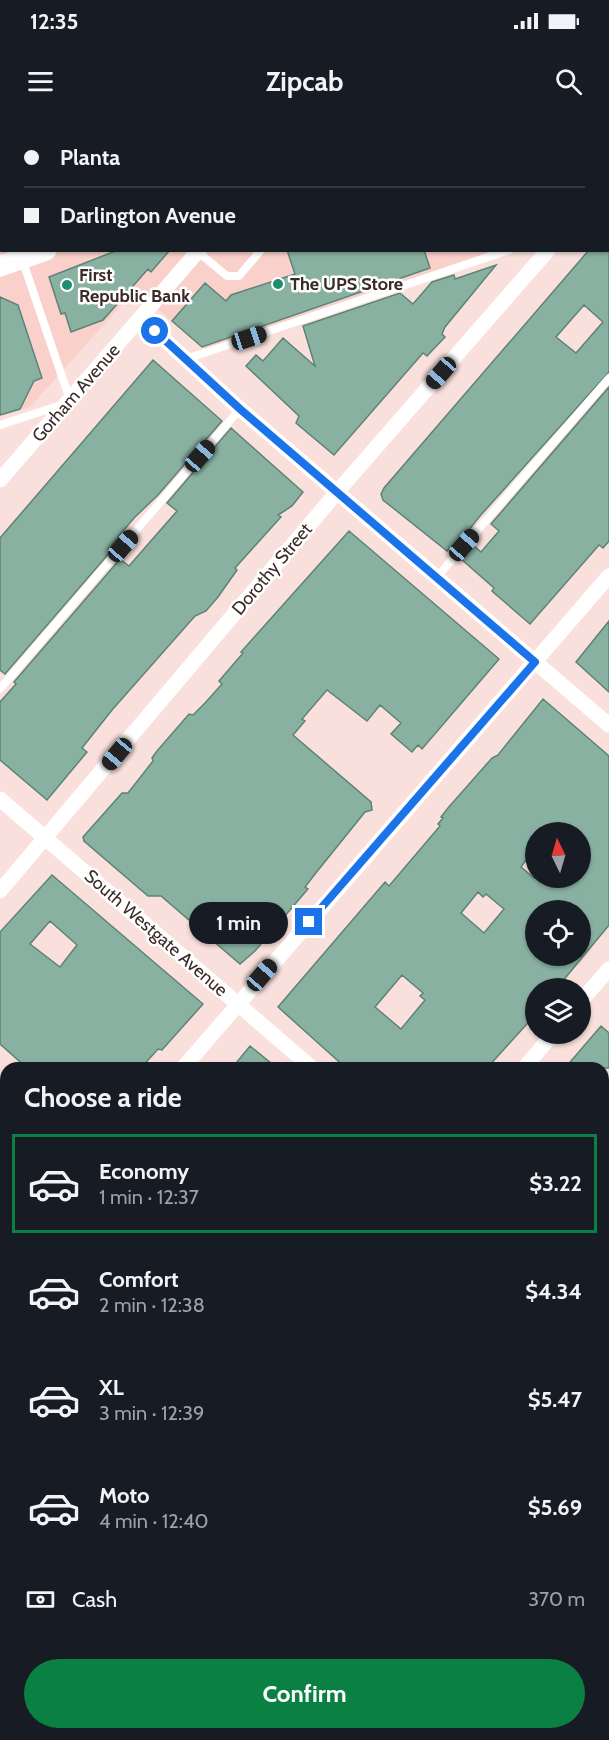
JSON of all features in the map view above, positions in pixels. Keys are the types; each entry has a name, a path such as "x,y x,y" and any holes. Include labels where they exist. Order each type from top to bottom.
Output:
{"main road":[{"path":"0,266 41,252"}],"street":[{"name":"Gorham Avenue","path":"0,480 197,252"},
{"name":"Dorothy Street","path":"0,891 338,491 547,252"},
{"path":"141,318 240,409 609,725"},
{"path":"188,1062 609,576"},
{"name":"South Westgate Avenue","path":"0,799 305,1062"},
{"path":"591,989 609,969"},
{"path":"529,1062 545,1044"}],"lane":[{"path":"199,252 227,276 239,276 259,252"},
{"path":"186,359 503,252"},
{"path":"0,425 68,401 22,259"},
{"path":"437,577 609,378"},
{"path":"0,689 240,409"}],"shaded area":[{"path":"0,252 489,252 205,349 135,290 30,407 0,417"}],"building":[{"path":"113,252 168,252 151,272 148,269 103,320 71,332 65,313 61,314 49,277"},
{"path":"288,252 425,252 430,268 202,347 172,321 205,283 226,301 231,295 295,274"},
{"path":"587,252 609,252 609,372 480,516 452,551 450,548 447,551 383,500 381,494","holes":["584,305 603,322 576,353 556,337"]},
{"path":"496,265 445,327 442,334 445,337 427,356 423,353 334,455 296,423 299,416 246,366 256,355 263,361 283,338 315,366 303,326 400,293 413,304 432,282 454,275 455,279"},
{"path":"0,297 18,305 42,378 34,381 20,409 0,415"},
{"path":"153,360 222,421 158,495 134,518 108,549 111,551 5,674 0,670 0,538"},
{"path":"609,387 609,541 603,548 599,545 530,624 492,591 494,588 461,559 473,545 481,552 499,531 491,524"},
{"path":"231,428 303,492 292,506 278,515 281,517 235,568 237,570 206,611 195,616 112,710 82,748 87,752 47,800 0,760 0,702 16,684 14,682 120,559 129,566 177,511 167,503"},
{"path":"349,531 499,659 422,749 418,745 412,752 391,734 401,723 380,705 367,721 327,690 302,719 305,721 293,735 371,802 372,810 365,812 305,887 308,889 255,951 240,964 161,896 148,896 84,841 83,837 122,793 128,793 153,761 152,758 157,751 189,714 193,715 222,684 219,681 243,653 241,652"},
{"path":"609,621 609,692 576,662"},
{"path":"543,699 609,756 609,925 591,947 591,900 525,900 525,966 575,966 565,978 525,978 525,1026 492,1062 339,1062 278,1007 385,882 389,886 440,826 438,824 443,818 441,817 492,758 498,755","holes":["478,892 483,897 486,894 504,909 484,933 461,913","402,975 423,993 420,996 425,1000 401,1029 375,1007"]},
{"path":"52,875 203,1004 162,1050 158,1049 146,1062 20,1062 0,1044 0,932","holes":["50,921 77,945 60,967 30,944"]},
{"path":"601,1026 609,1033 609,1062 570,1062 586,1044 591,1044 591,1038"},
{"path":"250,1046 270,1062 237,1062"}],"place":[{"name":"The UPS Store","path":"278,284"},
{"name":"First Republic Bank","path":"67,285"}],"route":[{"path":"155,331 240,409 535,662 309,922"}]}
